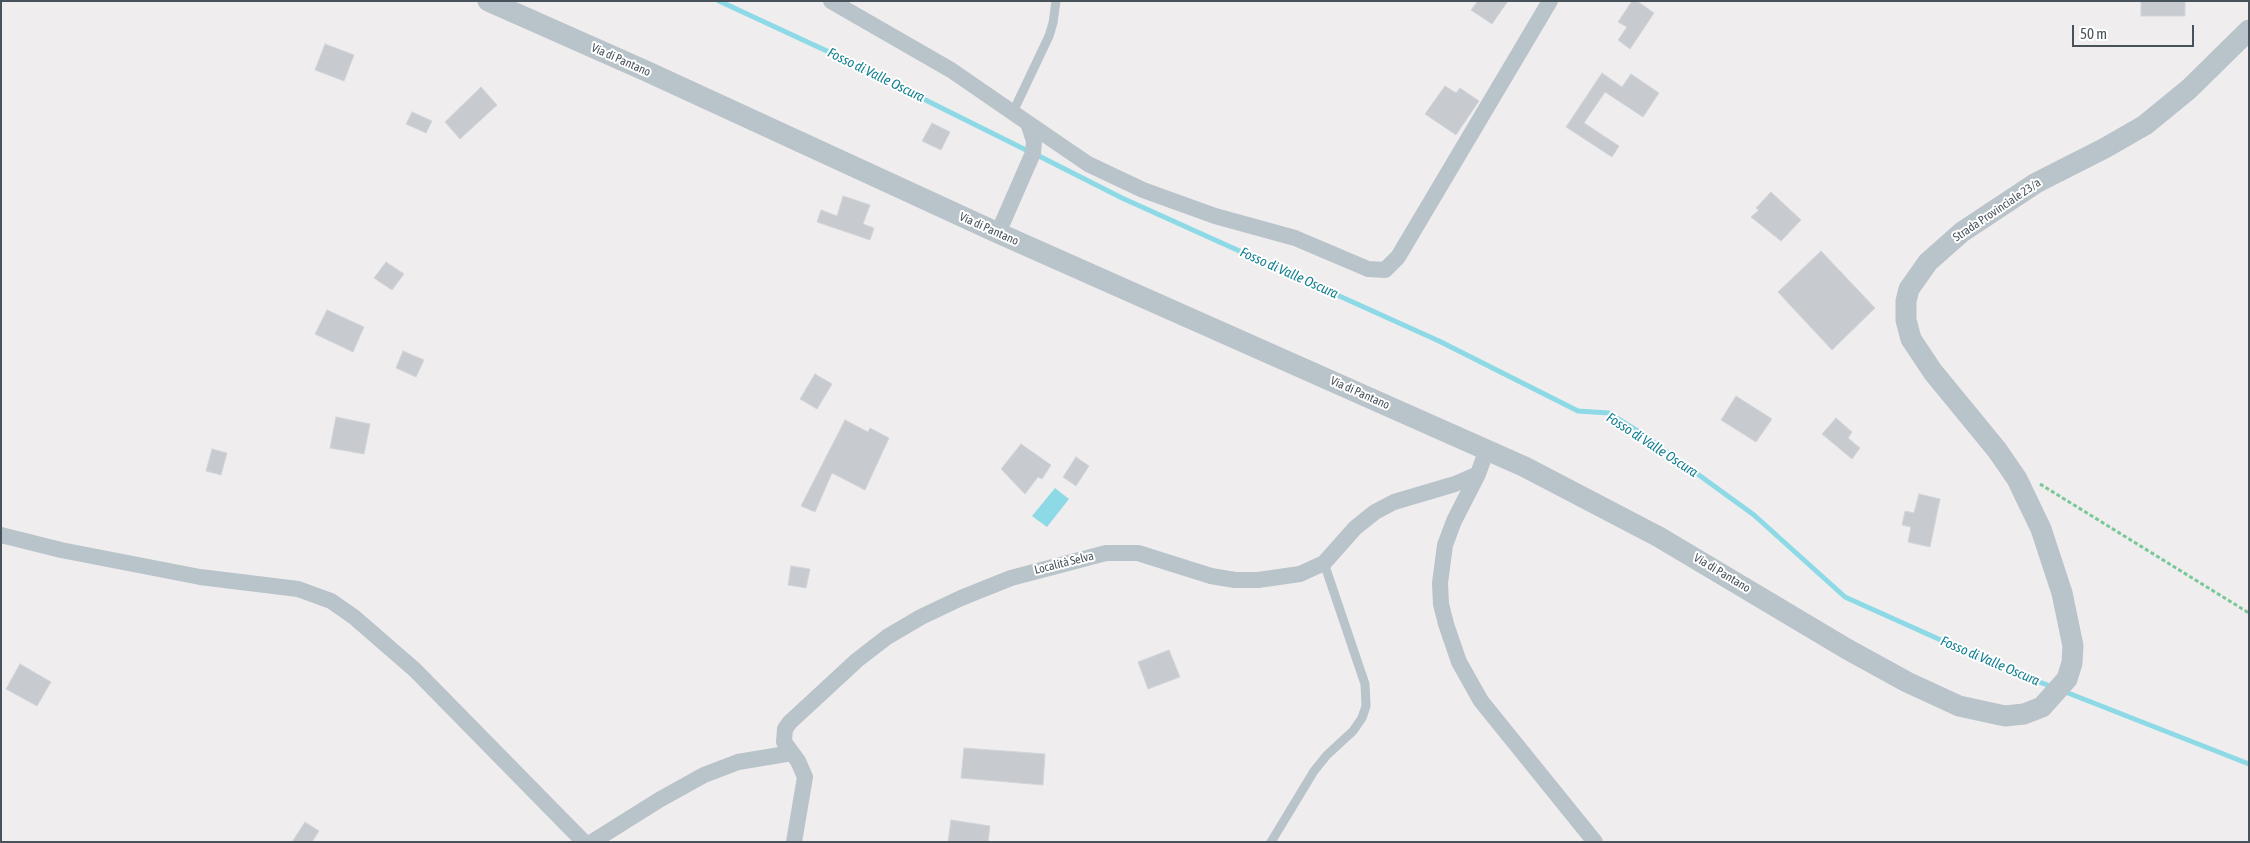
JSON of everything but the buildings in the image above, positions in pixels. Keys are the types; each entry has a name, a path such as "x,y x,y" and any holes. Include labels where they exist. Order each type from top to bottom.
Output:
{"street":[{"name":"Via di Pantano","path":"488,1 646,71 998,233 1487,449 1618,514 1707,564 1864,659 1941,698 1974,710 2005,716 2032,712 2042,707 2060,689 2072,663 2073,646 2062,593 2041,529"},
{"path":"831,1 915,48 1088,164 1143,190 1215,216 1295,238 1368,269 1385,270 1398,257 1550,1"},
{"name":"Strada Provinciale 23/a","path":"2041,529 2026,496 2008,464 1943,386 1911,339 1906,320 1906,301 1909,289 1928,262 1962,232 2036,183 2100,151 2140,128 2182,96 2249,30"},
{"path":"998,233 1033,153 1034,141 1028,123"},
{"path":"1487,449 1478,474 1450,529 1443,554 1440,593 1448,633 1462,667 1488,711 1595,842"},
{"name":"Località Selva","path":"794,842 805,781 801,764 783,738 788,725 856,661 887,637 921,617 1006,579 1091,556 1115,552 1145,555 1211,576 1241,580 1292,576 1313,570 1324,563 1355,528 1375,512 1394,502 1441,488 1478,474"},
{"path":"1,535 61,550 200,577 298,589 331,601 354,617 415,670 584,842"},
{"path":"592,842 674,791 709,773 738,762 792,753"}],"lane":[{"path":"1013,112 1049,36 1053,24 1056,1"},
{"path":"1272,842 1314,771 1327,755 1353,731 1362,718 1366,706 1365,684 1324,563"}],"path":[{"path":"2032,479 2249,613"}],"water":[{"path":"1055,488 1069,499 1047,527 1032,516"}],"waterway":[{"name":"Fosso di Valle Oscura","path":"719,1 829,52 1030,152"},
{"name":"Fosso di Valle Oscura","path":"1037,155 1122,198 1439,341 1578,411 1609,413 1641,433 1754,515 1845,597 2012,672 2053,687"},
{"name":"Fosso di Valle Oscura","path":"2063,691 2249,764"}]}
